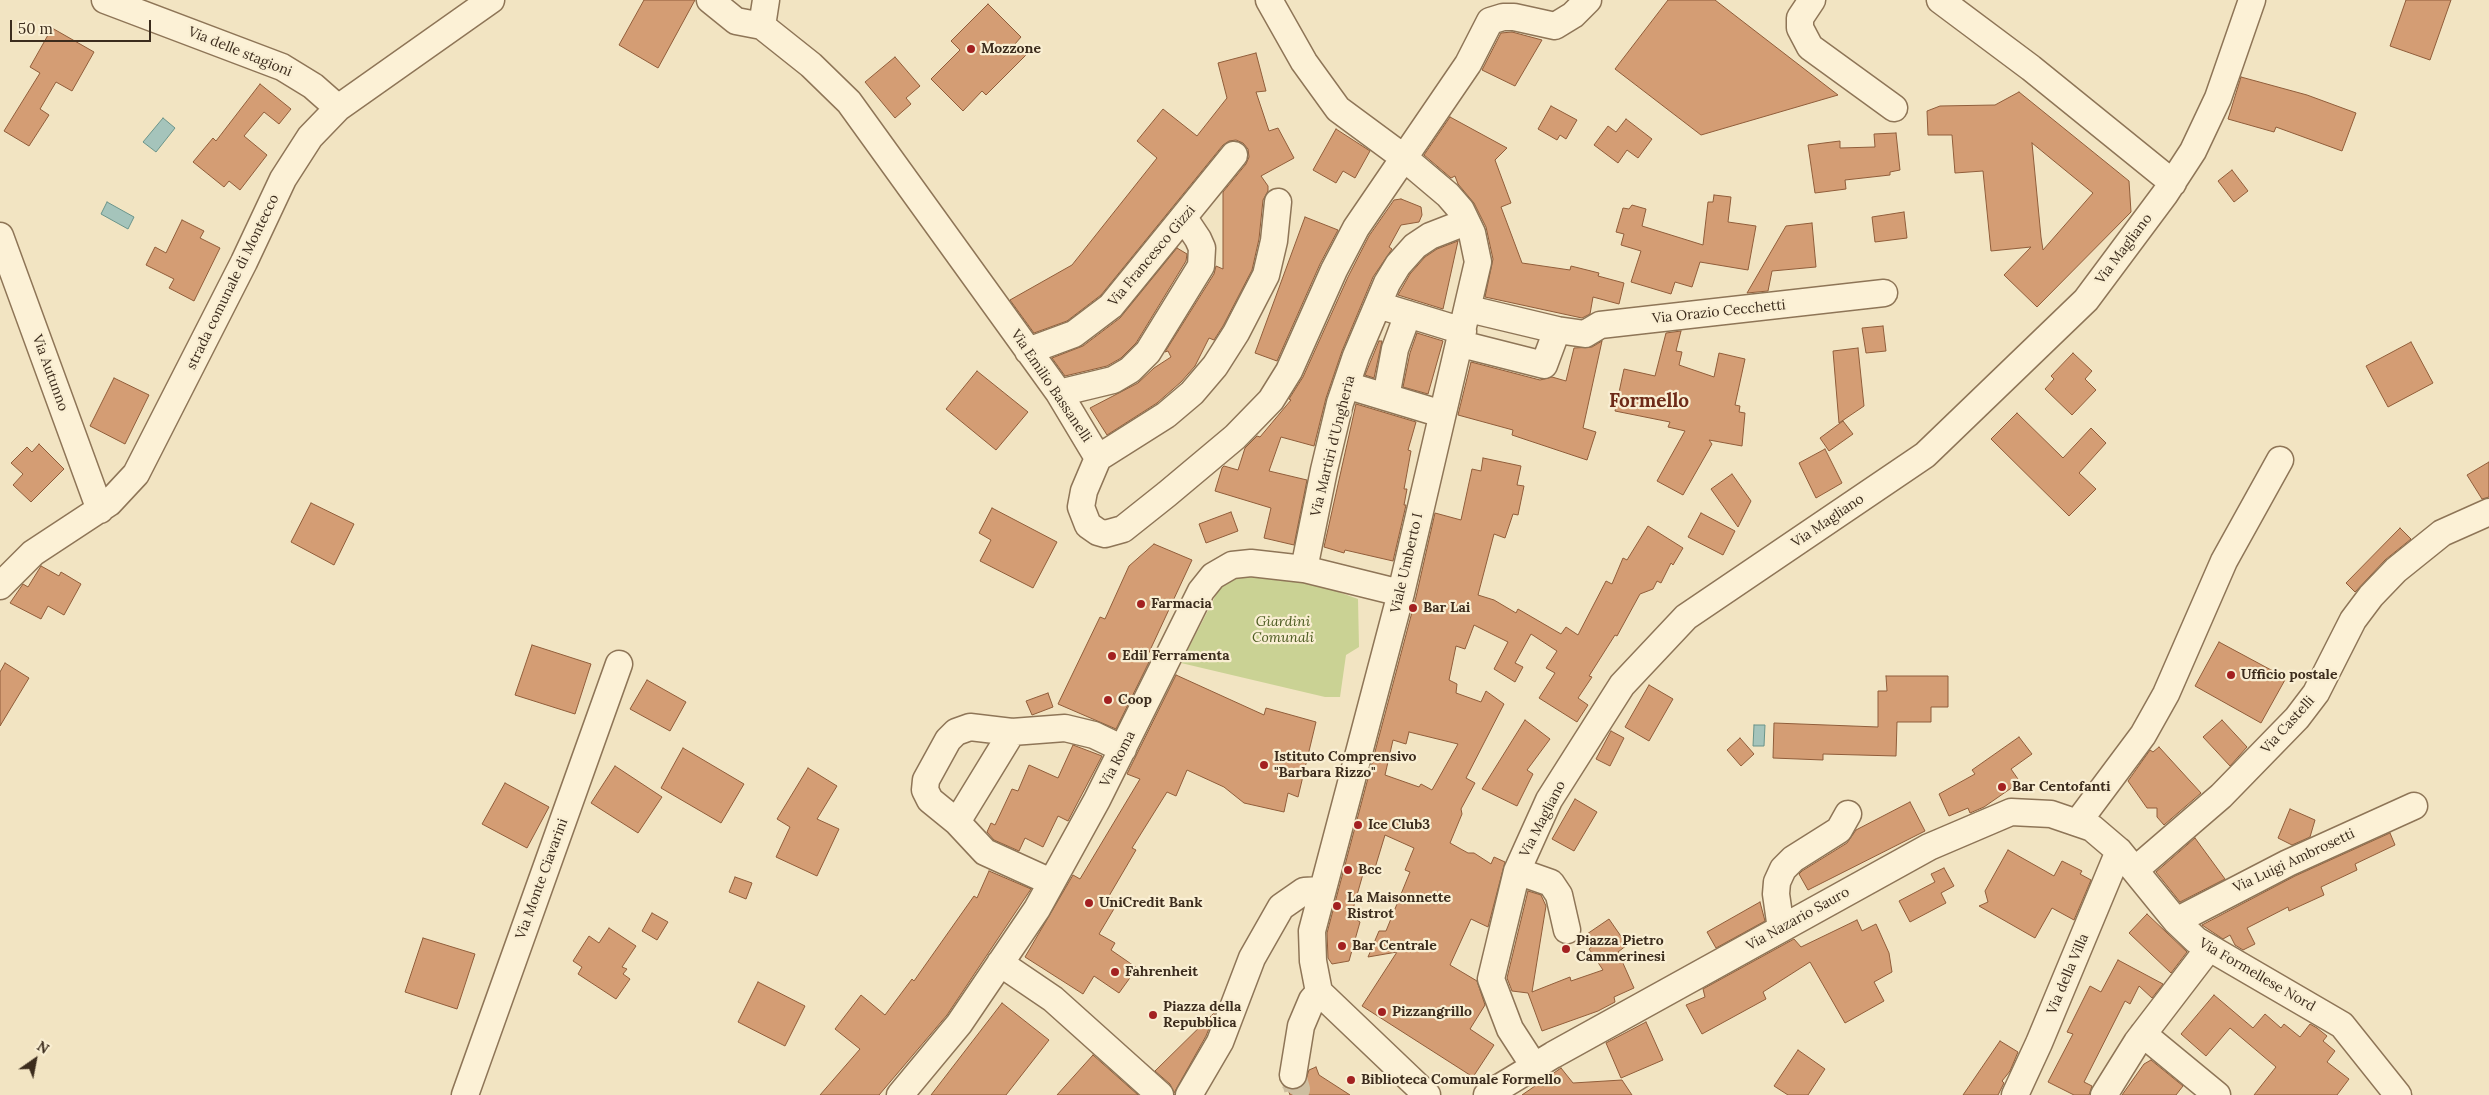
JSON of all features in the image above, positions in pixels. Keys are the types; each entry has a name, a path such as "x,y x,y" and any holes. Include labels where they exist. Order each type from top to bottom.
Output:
{"street":[{"name":"Via delle stagioni","path":"105,0 282,67 308,82 338,108"},
{"name":"strada comunale di Montecco","path":"0,586 33,553 100,510 120,494 136,474 244,262 288,170 310,137 338,108 491,0"},
{"path":"710,0 736,21 762,26 766,0"},
{"name":"Viale Umberto I","path":"1268,0 1304,62 1338,109 1403,157 1448,196 1461,210 1472,233 1478,262 1401,593 1321,890 1312,931 1312,961 1319,992"},
{"path":"1403,157 1468,64 1490,21 1503,17 1514,17 1555,26 1573,15 1588,0"},
{"path":"1812,0 1800,18 1800,28 1810,47 1894,108"},
{"path":"1940,0 2031,68 2173,182"},
{"name":"Via Magliano","path":"1534,1066 1510,1029 1491,979 1517,871 1549,800 1622,685 1686,618 1925,454 2086,300 2173,182 2210,117 2252,0"},
{"name":"Via Emilio Bassanelli","path":"762,26 812,65 849,102 1059,393 1098,458 1084,491 1081,507 1084,520 1092,529 1098,532 1111,534 1123,528 1167,494 1256,417 1284,381 1346,246 1403,157"},
{"name":"Via Francesco Gizzi","path":"1028,351 1074,334 1101,315 1132,284 1234,155"},
{"path":"1098,458 1166,415 1192,393 1215,366 1236,333 1266,275 1274,240 1278,202"},
{"path":"1059,393 1113,380 1130,370 1148,352 1201,266 1202,248 1184,218"},
{"name":"Via Martiri d'Ungheria","path":"1304,569 1324,470 1346,386 1378,305 1393,273 1415,246 1430,236 1466,222"},
{"name":"Via Autunno","path":"0,236 100,510"},
{"name":"Via Orazio Cecchetti","path":"1464,328 1557,330 1586,334 1600,325 1884,293"},
{"path":"1378,305 1464,328 1544,365 1557,330"},
{"path":"1386,397 1395,349 1408,314"},
{"path":"1346,386 1442,414"},
{"path":"2078,822 2143,736 2166,694 2224,561 2280,460"},
{"name":"Via Castelli","path":"2127,861 2221,796 2297,718 2316,694 2354,620 2372,596 2396,570 2442,533 2489,512"},
{"name":"Via Roma","path":"900,1095 959,1024 1037,909 1123,749 1201,591 1213,576 1226,566 1243,563 1304,569 1401,593"},
{"name":"Via Monte Ciavarini","path":"465,1095 619,664"},
{"path":"1051,882 992,856 979,847 956,822 934,804 925,790 926,780 948,740 956,732 970,727 1012,732 1072,728 1094,734 1123,749"},
{"path":"956,822 1012,732"},
{"name":"Via Luigi Ambrosetti","path":"2176,921 2288,863 2414,806"},
{"name":"Via Nazario Sauro","path":"1488,1095 1534,1066 1929,847 2011,812 2051,814 2078,822 2092,828 2127,861"},
{"path":"1781,929 1776,894 1777,882 1783,869 1793,859 1839,830 1848,814"},
{"name":"Via Formellese Nord","path":"2127,861 2176,921 2196,940 2342,1025 2398,1095"},
{"name":"Via della Villa","path":"2015,1095 2127,861"},
{"path":"1517,871 1551,883 1559,895 1567,930"},
{"path":"1189,1095 1220,1042 1252,958 1281,907 1304,891 1321,890"},
{"path":"2104,1095 2143,1034 2209,948"},
{"path":"1000,964 1053,999 1160,1095"},
{"path":"1293,1075 1301,1026 1312,1000 1319,992 1427,1095"},
{"path":"2143,1034 2217,1095"}],"green space":[{"name":"Giardini Comunali","path":"1238,574 1291,575 1358,599 1359,647 1346,655 1340,697 1325,697 1181,663 1217,593 1226,582"}],"water":[{"path":"163,118 175,128 156,152 143,142"},
{"path":"107,202 134,217 128,229 101,214"},
{"path":"1754,725 1765,725 1764,746 1753,746"}],"building":[{"path":"644,0 695,0 658,68 619,45"},
{"path":"1668,0 1715,0 1838,95 1701,135 1615,69"},
{"path":"2406,0 2451,0 2430,60 2390,46"},
{"path":"988,4 1021,37 1015,44 1026,55 986,95 982,91 963,111 931,79 960,50 951,41"},
{"path":"52,28 94,52 72,91 56,82 40,109 49,115 29,146 4,131 40,73 30,67"},
{"path":"1512,32 1542,40 1515,86 1482,70 1501,33"},
{"path":"1256,53 1266,91 1256,92 1269,131 1278,128 1294,158 1261,176 1268,186 1268,191 1263,200 1259,239 1252,270 1223,326 1214,340 1209,338 1195,366 1181,382 1157,403 1107,435 1090,408 1138,383 1154,368 1171,357 1168,351 1165,352 1214,274 1216,266 1223,269 1223,192 1246,164 1249,157 1248,149 1243,143 1236,140 1229,141 1223,145 1101,295 1067,321 1034,333 1010,300 1072,265 1157,158 1137,141 1163,109 1197,136 1227,98 1218,63"},
{"path":"895,57 920,86 906,98 911,104 895,118 865,82"},
{"path":"2241,77 2307,95 2356,113 2342,151 2276,127 2274,132 2228,119"},
{"path":"260,84 291,109 279,124 264,112 244,136 267,155 240,190 229,181 224,187 193,162 213,138 216,141"},
{"path":"2019,92 2129,181 2131,212 2037,307 2004,275 2031,247 1991,251 1983,171 1955,173 1952,135 1928,135 1927,111 1940,106 1995,105","holes":["2032,143 2093,193 2043,250"]},
{"path":"1551,106 1577,120 1566,139 1560,135 1557,140 1538,129"},
{"path":"1450,117 1507,148 1495,160 1511,203 1501,207 1522,263 1570,270 1571,266 1599,273 1598,276 1624,283 1619,304 1593,297 1590,314 1582,318 1485,297 1493,259 1486,227 1474,203 1458,184 1455,176 1451,178 1424,155"},
{"path":"1626,119 1652,139 1638,158 1627,150 1618,163 1594,145 1608,126 1616,132"},
{"path":"1336,129 1370,151 1355,178 1343,171 1336,183 1313,170"},
{"path":"1896,133 1900,170 1890,172 1890,175 1845,180 1846,189 1815,193 1808,145 1840,141 1840,148 1875,147 1874,134"},
{"path":"2232,170 2248,191 2234,202 2218,181"},
{"path":"1714,195 1731,197 1728,222 1756,226 1748,270 1700,262 1692,287 1675,282 1671,294 1631,282 1641,251 1621,245 1624,234 1616,232 1623,208 1629,209 1632,205 1646,209 1642,226 1703,245 1708,202 1713,202"},
{"path":"1401,199 1421,207 1422,215 1419,222 1401,225 1389,247 1392,249 1373,277 1342,351 1326,398 1314,446 1281,437 1269,471 1307,480 1294,545 1264,538 1271,508 1215,491 1222,468 1224,466 1238,470 1245,448 1257,436 1260,437 1291,400 1289,399 1303,377 1348,277 1369,236 1394,200"},
{"path":"1904,212 1907,238 1875,242 1872,217"},
{"path":"1305,217 1338,230 1320,264 1277,361 1255,353"},
{"path":"182,220 204,231 200,238 220,248 194,301 169,288 174,279 146,265 155,247 166,253"},
{"path":"1812,223 1816,267 1772,271 1768,291 1747,293 1786,226"},
{"path":"1458,241 1443,309 1398,295 1410,274 1425,257 1437,249"},
{"path":"1177,248 1187,254 1186,261 1136,343 1121,358 1107,366 1065,376 1052,358 1083,346 1120,318"},
{"path":"1883,326 1886,351 1866,353 1862,328"},
{"path":"1681,331 1676,351 1682,352 1679,365 1714,377 1719,353 1745,359 1735,405 1740,406 1739,412 1745,413 1742,446 1709,440 1712,444 1683,495 1657,481 1685,431 1668,427 1670,422 1615,411 1624,369 1655,376 1666,333"},
{"path":"1417,333 1443,341 1428,394 1403,387 1410,353"},
{"path":"1379,341 1382,341 1374,378 1365,375"},
{"path":"1602,341 1583,428 1596,432 1587,460 1512,435 1513,430 1458,415 1471,362 1540,380 1552,377 1566,381 1574,348 1592,347"},
{"path":"2411,342 2433,383 2388,407 2366,366"},
{"path":"1858,348 1864,406 1839,423 1833,351"},
{"path":"2073,353 2092,371 2085,379 2096,390 2072,415 2045,389 2054,379 2051,376"},
{"path":"977,371 1028,412 996,450 946,409"},
{"path":"114,378 149,395 125,444 90,426"},
{"path":"1356,404 1416,422 1408,450 1411,451 1404,489 1407,489 1404,505 1406,505 1393,561 1345,550 1344,553 1324,547"},
{"path":"2017,413 2063,458 2091,428 2106,443 2079,473 2096,489 2069,516 1991,439"},
{"path":"1843,421 1853,434 1829,451 1820,438"},
{"path":"39,444 64,469 31,502 13,485 23,474 11,463 27,447 32,452"},
{"path":"1825,449 1842,483 1816,498 1799,463"},
{"path":"1483,458 1521,466 1517,485 1524,486 1518,515 1513,514 1505,538 1494,534 1478,595 1494,600 1516,613 1518,609 1561,634 1566,627 1578,635 1606,581 1612,584 1623,558 1627,560 1648,526 1683,548 1673,565 1671,563 1661,583 1657,581 1653,589 1640,594 1617,636 1615,635 1589,676 1592,677 1578,698 1588,705 1577,722 1539,698 1555,673 1546,668 1557,651 1531,634 1515,663 1523,667 1515,682 1494,669 1508,642 1474,625 1465,649 1456,646 1449,680 1457,684 1456,693 1481,702 1486,691 1504,704 1466,778 1475,783 1461,809 1462,814 1450,843 1468,853 1474,853 1491,864 1494,857 1505,862 1488,927 1471,919 1450,965 1477,981 1485,1005 1470,1029 1494,1045 1473,1077 1362,1006 1397,952 1368,957 1379,931 1386,931 1410,872 1405,870 1414,848 1385,835 1375,868 1369,866 1367,875 1363,874 1351,916 1360,922 1349,961 1332,964 1328,958 1327,933 1416,597 1435,513 1461,520 1472,469 1481,471","holes":["1409,732 1458,744 1432,790 1421,784 1419,787 1385,775 1393,740 1406,744"]},
{"path":"2489,462 2489,497 2482,499 2467,475"},
{"path":"1732,474 1751,501 1738,527 1711,489"},
{"path":"311,503 354,524 334,565 291,542"},
{"path":"992,508 1057,542 1033,588 980,561 991,540 979,533"},
{"path":"1231,512 1238,531 1206,543 1199,524"},
{"path":"1701,513 1735,531 1723,555 1688,537"},
{"path":"2400,528 2411,539 2385,560 2355,592 2346,583"},
{"path":"1154,544 1192,560 1145,661 1149,662 1116,729 1058,704 1100,617 1105,619 1129,566"},
{"path":"41,566 59,576 61,572 81,584 64,615 48,606 41,619 10,603 23,584 28,587"},
{"path":"2219,642 2286,678 2261,723 2195,686"},
{"path":"532,645 591,664 575,714 515,695"},
{"path":"5,663 29,678 0,726 0,672"},
{"path":"1176,675 1264,715 1266,708 1316,722 1298,797 1288,793 1284,812 1244,803 1224,787 1187,770 1176,796 1167,792 1132,848 1136,850 1109,896 1118,902 1099,934 1115,943 1111,950 1137,968 1119,993 1094,976 1083,994 1025,957 1073,875 1080,879 1140,779 1127,774"},
{"path":"1886,676 1948,676 1948,707 1931,707 1931,722 1897,722 1896,756 1823,754 1823,760 1773,758 1774,723 1878,727 1878,691 1887,691"},
{"path":"647,680 686,702 670,731 630,709"},
{"path":"1649,685 1673,699 1649,741 1625,727"},
{"path":"1048,693 1053,707 1032,715 1026,701"},
{"path":"1525,720 1550,739 1527,770 1533,774 1517,806 1482,789"},
{"path":"2222,720 2247,747 2230,766 2203,737"},
{"path":"1611,731 1624,738 1610,766 1596,759"},
{"path":"2019,737 2032,754 2011,769 2020,782 1984,807 1970,813 1968,808 1949,816 1939,794 1975,774 1972,770"},
{"path":"1740,738 1754,754 1741,766 1727,750"},
{"path":"1073,745 1102,756 1068,821 1058,816 1043,847 1025,838 1019,851 994,840 987,832 991,823 995,825 1012,789 1018,791 1029,765 1058,778"},
{"path":"2159,747 2201,793 2164,825 2157,817 2157,808 2147,808 2128,781 2150,750 2153,752"},
{"path":"683,748 744,784 721,823 661,788"},
{"path":"615,766 662,797 638,833 591,803"},
{"path":"808,768 837,786 817,819 839,829 817,876 776,857 790,827 777,819"},
{"path":"505,783 549,807 527,848 482,824"},
{"path":"1575,799 1597,812 1574,851 1552,839"},
{"path":"1910,802 1925,831 1808,890 1799,874 1802,871 1847,843 1856,830"},
{"path":"2290,809 2315,820 2310,837 2292,845 2278,838"},
{"path":"2390,833 2395,845 2355,864 2357,870 2321,887 2324,895 2289,911 2288,907 2247,928 2255,944 2243,950 2235,945 2230,935 2223,939 2202,925 2295,876"},
{"path":"2195,838 2225,879 2180,902 2156,872"},
{"path":"2008,850 2054,876 2062,861 2082,871 2080,874 2091,880 2074,920 2052,908 2035,938 1979,906 1988,902 1985,891"},
{"path":"1944,868 1954,886 1941,893 1946,903 1910,922 1899,901 1935,882 1931,874"},
{"path":"989,871 1031,889 947,1015 879,1095 820,1095 860,1049 835,1029 861,995 885,1015 912,979 914,981 974,896 977,898"},
{"path":"735,877 752,883 746,899 729,892"},
{"path":"1528,891 1541,895 1546,906 1532,992 1570,977 1571,981 1603,970 1589,949 1594,945 1587,934 1609,919 1627,945 1618,952 1634,988 1614,997 1615,1002 1598,1011 1542,1031 1528,993 1512,991 1507,978"},
{"path":"1760,902 1765,921 1716,948 1707,932"},
{"path":"652,913 668,922 657,940 642,931"},
{"path":"2147,914 2187,952 2171,973 2129,933"},
{"path":"1857,920 1862,931 1876,924 1889,953 1892,972 1874,982 1884,1001 1845,1023 1810,962 1763,992 1766,999 1702,1034 1686,1005 1705,997 1703,989 1794,939 1801,947"},
{"path":"609,928 636,946 622,967 627,969 623,974 630,979 616,999 578,974 582,967 573,961 589,936 599,943"},
{"path":"423,938 475,954 457,1009 405,992"},
{"path":"2118,960 2163,984 2152,998 2139,986 2130,1004 2125,1001 2084,1082 2092,1086 2089,1095 2074,1095 2048,1082 2073,1034 2067,1032 2090,986 2101,992"},
{"path":"758,982 805,1006 785,1046 738,1022"},
{"path":"2214,995 2253,1028 2265,1014 2281,1028 2284,1024 2300,1037 2310,1024 2317,1028 2327,1036 2323,1041 2335,1051 2327,1062 2349,1079 2337,1095 2254,1095 2276,1067 2230,1028 2206,1056 2181,1034"},
{"path":"1002,1003 1049,1040 1006,1095 931,1095"},
{"path":"1216,1011 1206,1036 1174,1093 1170,1084 1155,1071"},
{"path":"1646,1022 1663,1060 1621,1078 1606,1043"},
{"path":"2000,1041 2018,1052 2010,1071 2002,1081 2004,1083 1998,1095 1963,1095"},
{"path":"1798,1050 1825,1069 1808,1095 1788,1095 1774,1086"},
{"path":"1093,1055 1138,1095 1057,1095"},
{"path":"2151,1060 2183,1086 2176,1095 2122,1095 2144,1064"},
{"path":"1316,1067 1319,1075 1350,1095 1290,1095 1288,1089 1298,1089 1304,1085 1309,1070"},
{"path":"1561,1068 1573,1083 1622,1080 1632,1095 1522,1095"}],"tunnel":[{"path":"1293,1075 1297,1089 1293,1095"}],"place":[{"name":"Mozzone","path":"971,49"},
{"name":"Farmacia","path":"1141,604"},
{"name":"Bar Lai","path":"1413,608"},
{"name":"Edil Ferramenta","path":"1112,656"},
{"name":"Ufficio postale","path":"2231,675"},
{"name":"Coop","path":"1108,700"},
{"name":"Istituto Comprensivo \"Barbara Rizzo\"","path":"1264,765"},
{"name":"Bar Centofanti","path":"2002,787"},
{"name":"Ice Club3","path":"1358,825"},
{"name":"Bcc","path":"1348,870"},
{"name":"UniCredit Bank","path":"1089,903"},
{"name":"La Maisonnette Ristrot","path":"1337,906"},
{"name":"Bar Centrale","path":"1342,946"},
{"name":"Piazza Pietro Cammerinesi","path":"1566,949"},
{"name":"Fahrenheit","path":"1115,972"},
{"name":"Pizzangrillo","path":"1382,1012"},
{"name":"Piazza della Repubblica","path":"1153,1015"},
{"name":"Biblioteca Comunale Formello","path":"1351,1080"}],"district":[{"name":"Formello","path":"1649,402"}]}
